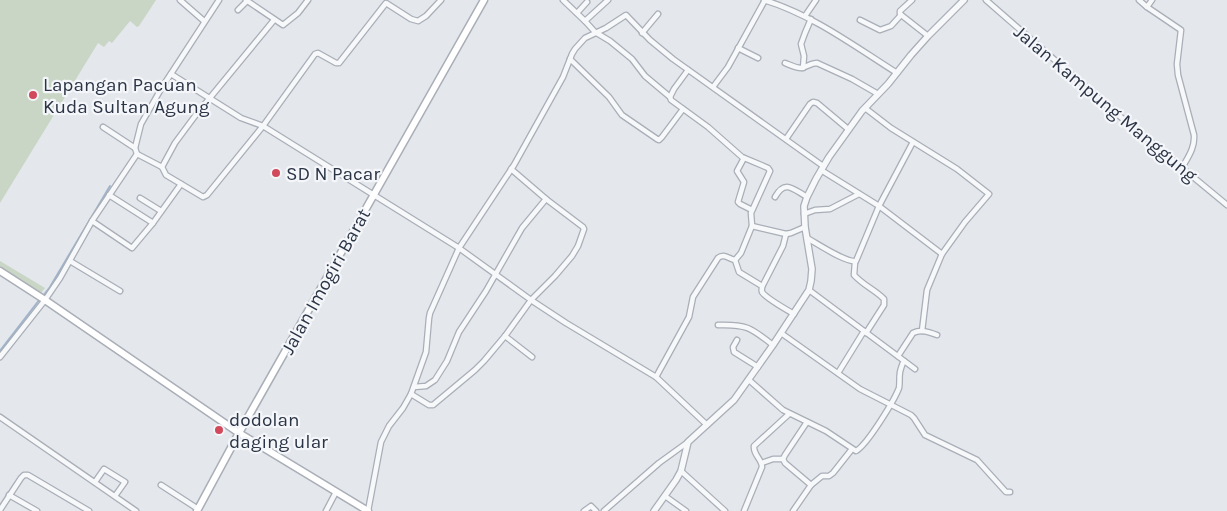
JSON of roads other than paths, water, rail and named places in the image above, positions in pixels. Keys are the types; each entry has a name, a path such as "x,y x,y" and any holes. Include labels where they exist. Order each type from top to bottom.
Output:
{"main road":[{"name":"Jalan Imogiri Barat","path":"198,510 372,195 484,0"},
{"path":"0,271 43,298 239,433 368,511"}],"street":[{"path":"180,0 204,21"},
{"path":"219,0 161,89 141,124 135,148 137,154 162,167 166,175 203,197 207,195 263,126 315,54 318,53 339,63 386,3 418,21 426,16 441,0"},
{"path":"238,10 246,0 283,25 308,0"},
{"path":"563,0 595,32 626,53 645,76 670,97 672,102 708,127 744,158 770,170 752,210 752,226 741,253 735,260"},
{"path":"585,21 608,0"},
{"path":"713,88 728,66 765,0 811,19 897,72"},
{"path":"805,16 816,0"},
{"path":"860,20 880,30 890,26 901,15 900,11 912,0"},
{"path":"604,511 731,404 758,367 794,314 812,282 804,206 822,168 848,129 865,108 928,36 964,0"},
{"name":"Jalan Kampung Manggung","path":"986,0 1111,109 1227,204"},
{"path":"1139,0 1181,30 1176,64 1194,135 1192,149 1182,168"},
{"path":"1147,7 1152,0"},
{"path":"577,13 586,2"},
{"path":"642,33 658,14"},
{"path":"368,511 382,438 403,408 414,387 426,352 430,313 459,248 511,170 560,82 578,45 585,38 606,28 626,15 660,49 786,139 822,168 879,206 942,254"},
{"path":"901,15 928,36"},
{"path":"803,68 804,56 801,44 811,19"},
{"path":"162,167 183,132 274,20"},
{"path":"738,48 758,58"},
{"path":"570,59 609,98 622,115 659,140 683,109"},
{"path":"784,63 803,68 817,63 852,79 878,94"},
{"path":"670,97 688,70"},
{"path":"171,74 241,118 263,126 459,248 566,323 656,377 707,425"},
{"path":"786,139 813,102 848,129"},
{"path":"865,108 891,128 950,164 989,194 965,222 942,254 927,290 922,331"},
{"path":"102,127 135,148"},
{"path":"838,373 884,305 884,299 854,276 854,262 858,258 879,206 913,142"},
{"path":"0,356 70,261 92,222 137,154"},
{"path":"744,158 738,171 744,182 738,202 752,210"},
{"path":"411,394 429,405 434,404 476,370 505,336 531,300 555,276 576,249 584,229 582,226 511,170"},
{"path":"92,222 132,248 181,184"},
{"path":"774,197 781,188 786,186 807,197"},
{"path":"804,214 815,210 830,209 859,194"},
{"path":"110,195 153,223"},
{"path":"140,198 161,211"},
{"path":"414,387 426,386 435,380 447,361 459,332 486,292 522,228 546,198"},
{"path":"752,226 786,234 805,227"},
{"path":"786,234 783,246 762,286 762,291 794,314"},
{"path":"807,238 854,262"},
{"path":"656,377 689,316 692,296 718,258 724,256 735,260"},
{"path":"735,260 739,272 762,286"},
{"path":"70,261 120,291"},
{"path":"809,290 915,369"},
{"path":"718,326 747,327 754,330 773,345"},
{"path":"898,356 913,333 922,331 937,335"},
{"path":"781,333 860,389 912,416 925,435 977,460 1006,492 1010,492"},
{"path":"505,336 532,357"},
{"path":"736,340 733,347 734,352 758,367"},
{"path":"748,380 788,414 831,434 856,451 862,447 890,403 899,386 900,372 904,361"},
{"path":"744,511 762,470 762,463 754,452 754,446 788,414"},
{"path":"0,416 136,511"},
{"path":"807,422 784,459 785,463 811,486"},
{"path":"654,511 681,471 688,442"},
{"path":"793,511 811,486 822,476 831,475 852,449"},
{"path":"762,463 773,459 784,459"},
{"path":"95,482 104,469 124,482 115,496"},
{"path":"681,471 724,511"},
{"path":"0,510 20,478 28,475 90,511"},
{"path":"161,485 198,510"},
{"path":"326,511 336,492"},
{"path":"9,495 37,511"},
{"path":"665,496 686,511"},
{"path":"584,511 591,506 596,511"}],"waterway":[{"path":"43,296 110,186"},
{"path":"0,351 40,299"}],"place":[{"name":"Lapangan Pacuan Kuda Sultan Agung","path":"33,95"},
{"name":"SD N Pacar","path":"276,173"},
{"name":"dodolan daging ular","path":"219,430"}]}
